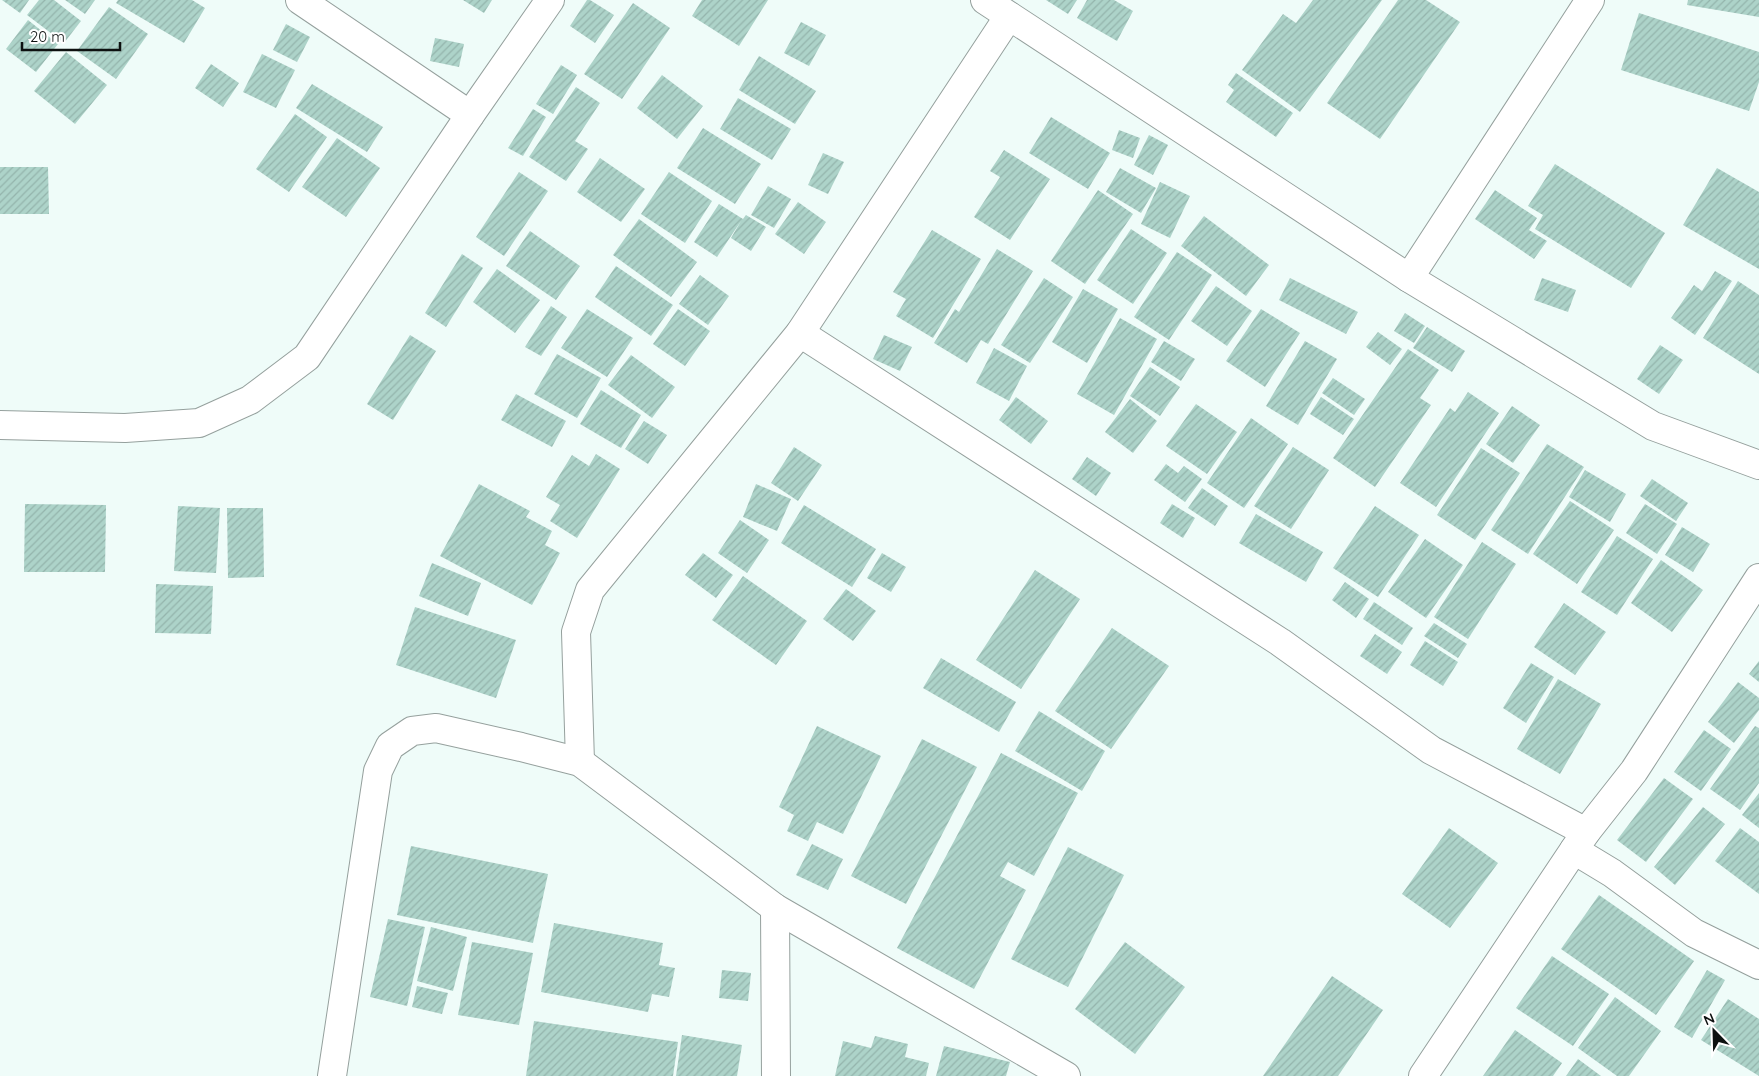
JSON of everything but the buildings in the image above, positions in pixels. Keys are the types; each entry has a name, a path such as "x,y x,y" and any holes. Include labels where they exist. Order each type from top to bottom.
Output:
{"street":[{"path":"300,0 470,115"},
{"path":"0,425 125,428 199,423 250,400 307,357 550,0"},
{"path":"985,0 1409,278 1653,426 1759,465"},
{"path":"1409,278 1590,0"},
{"path":"580,762 576,632 590,590 800,333 1009,16"},
{"path":"800,333 1280,642 1431,750 1580,841 1612,873 1694,933 1759,965"},
{"path":"1423,1076 1580,841 1634,771 1759,578"},
{"path":"332,1076 378,771 390,746 412,730 436,728 580,762 775,908 1066,1076"},
{"path":"775,908 776,1076"}]}
